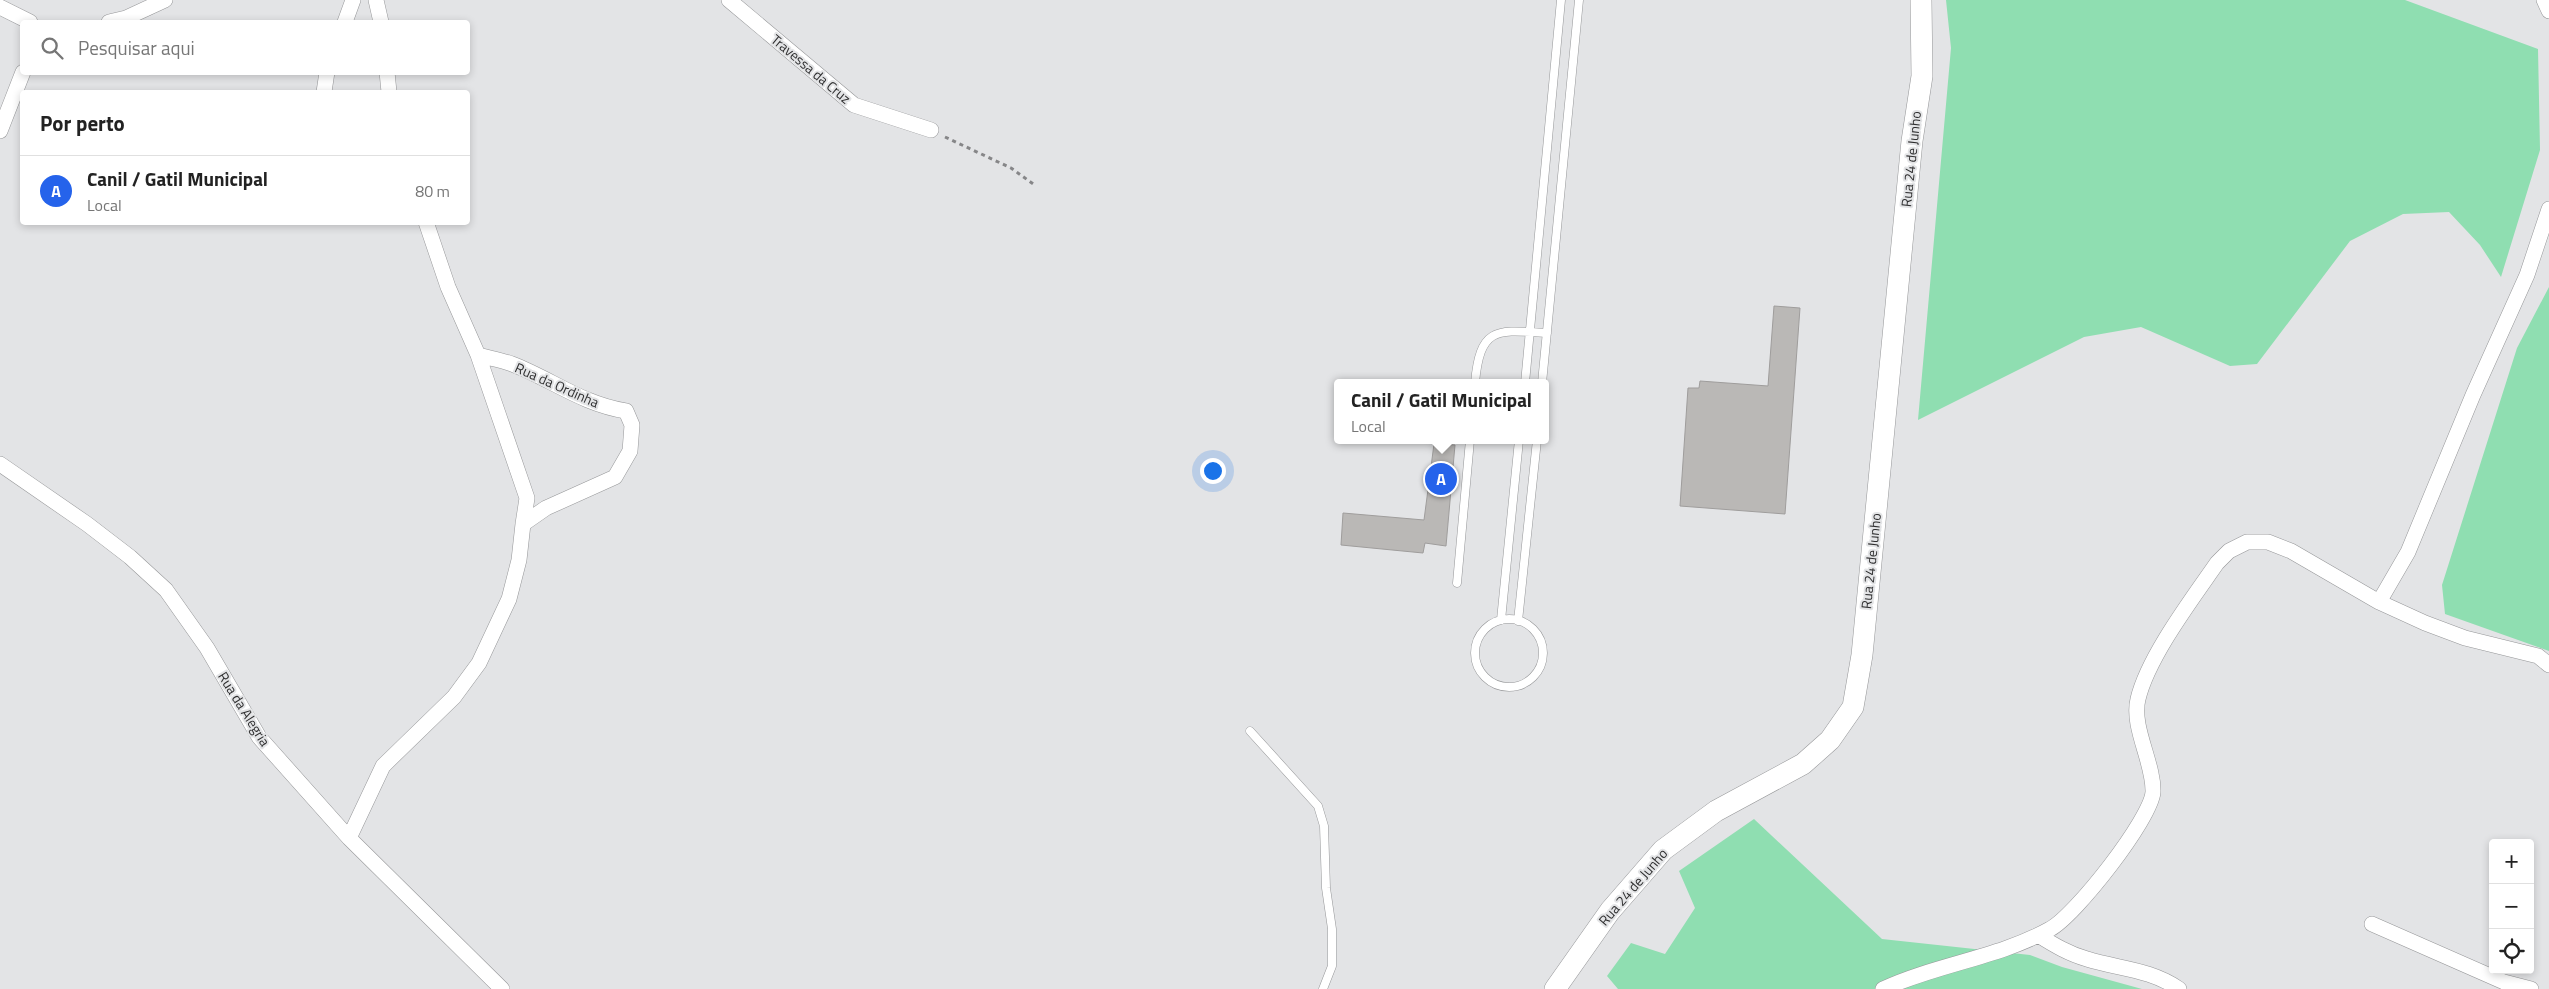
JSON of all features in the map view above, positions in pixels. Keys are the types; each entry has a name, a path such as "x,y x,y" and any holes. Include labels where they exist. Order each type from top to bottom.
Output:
{"main road":[{"name":"Rua 24 de Junho","path":"1555,989 1610,911 1663,850 1716,811 1803,764 1830,740 1853,706 1862,655 1912,140 1922,76 1921,0"}],"street":[{"path":"118,20 165,0"},
{"path":"346,20 353,0"},
{"path":"376,0 381,20"},
{"name":"Travessa da Cruz","path":"729,0 854,105 931,130"},
{"path":"2544,0 2549,11"},
{"path":"0,7 26,20"},
{"path":"0,131 22,75"},
{"path":"324,90 327,75"},
{"path":"387,75 389,90"},
{"path":"2379,602 2408,552 2473,394 2526,275 2549,209"},
{"path":"349,838 382,766 454,697 479,663 510,600 519,560 527,498 478,355 448,287 427,225"},
{"name":"Rua da Ordinha","path":"478,355 512,364 578,397 609,408 626,411 632,424 630,451 615,477 546,508 523,524"},
{"name":"Rua da Alegria","path":"0,464 130,557 166,590 207,648 259,737 349,838 502,989"},
{"path":"1883,989 1989,954 2038,935 2051,929 2071,914 2138,829 2149,808 2153,792 2151,775 2139,725 2137,702 2146,673 2192,598 2223,557 2229,551 2247,542 2268,542 2290,550 2379,602 2425,623 2465,638 2538,656 2549,664"},
{"path":"2372,924 2499,985 2531,989"},
{"path":"2038,935 2061,950 2087,960 2142,971 2165,979 2179,989"}],"lane":[{"path":"1525,379 1561,0"},
{"path":"1542,379 1579,0"},
{"path":"1475,379 1477,361 1485,342 1504,331 1548,333"},
{"path":"1457,583 1470,444"},
{"path":"1501,620 1519,444"},
{"path":"1518,620 1537,444"},
{"path":"1501,620 1518,620 1529,626 1539,639 1543,656 1540,667 1534,677 1525,684 1514,687 1502,687 1492,683 1483,675 1477,665 1475,654 1477,642 1482,632 1490,624 1501,620"},
{"path":"1250,731 1318,806 1324,826 1326,888 1332,929 1332,966 1323,989"}],"path":[{"path":"931,130 1011,168 1036,186"}],"green space":[{"path":"1946,0 2405,0 2538,49 2540,150 2501,277 2480,245 2449,212 2403,214 2350,241 2257,364 2230,366 2141,327 2084,337 1918,420 1951,48"},
{"path":"2549,287 2549,651 2445,614 2442,585 2517,348"},
{"path":"1754,819 1882,939 2030,955 2062,967 2142,989 1618,989 1607,976 1631,943 1665,954 1695,908 1679,871"}],"building":[{"path":"1774,306 1800,308 1785,514 1680,506 1688,388 1699,388 1700,381 1768,386"},
{"path":"1434,444 1455,445 1446,546 1425,543 1423,553 1341,545 1343,513 1424,520"}],"place":[{"name":"Canil / Gatil Municipal","path":"1441,479"}]}
